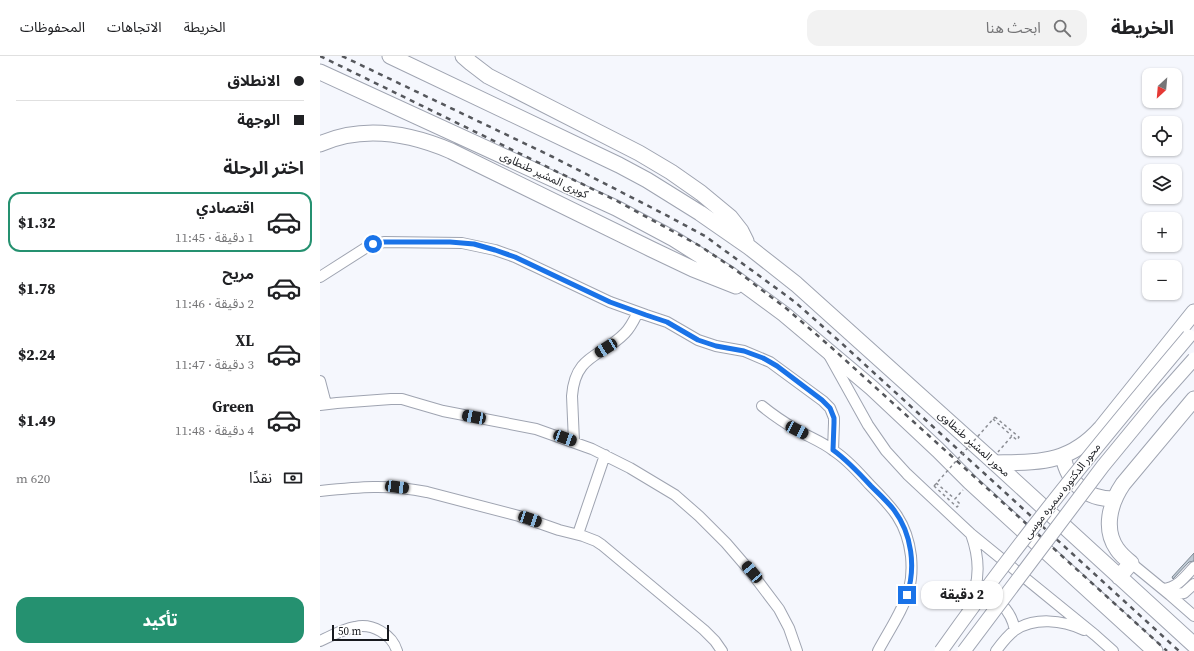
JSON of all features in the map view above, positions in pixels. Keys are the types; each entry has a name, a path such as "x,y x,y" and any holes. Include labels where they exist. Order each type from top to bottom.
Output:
{"highway":[{"path":"390,56 640,176 700,213 749,247"},
{"path":"463,56 488,76 634,150 671,172 701,193 730,217 741,231 749,247"},
{"name":"كوبرى المشير طنطاوى","path":"320,72 616,208 651,226 697,253 758,294"},
{"path":"320,144 345,135 372,133 401,135 429,142 451,151 672,259 714,278 758,294 825,348 905,418 970,482 1155,651"},
{"name":"محور المشير طنطاوى","path":"749,247 796,284 993,461 1194,645"},
{"path":"993,461 1040,462 1063,456 1084,444 1096,434 1194,312"},
{"path":"1119,577 1131,563 1117,549 1110,532 1110,512 1114,499 1123,484 1194,399"},
{"path":"1063,456 1067,470 1074,483 1092,496 1114,499"}],"main road":[{"name":"محور الدكتوره سميره موسى","path":"941,651 981,595 1090,456 1189,336"},
{"name":"محور الدكتوره سميره موسى","path":"964,651 1103,466 1194,358"}],"street":[{"path":"320,277 367,247 379,243 462,243 485,247 505,253 610,302 667,322 703,342 744,351 763,358 777,366 822,400 830,408 834,418 833,450"},
{"path":"574,442 572,396 576,376 584,363 624,334 633,323 638,312"},
{"path":"825,348 860,413 886,451 918,485 971,534 1113,651"},
{"path":"320,381 323,405 402,399 443,411 536,429 574,442 605,455 649,478 675,495 687,505 713,529 739,557 773,600 784,619 797,651"},
{"path":"762,406 785,423 833,450 850,464 889,504 900,520 909,542 912,567 909,589 905,601 878,651"},
{"path":"578,534 605,455"},
{"path":"320,491 371,486 412,489 519,516 559,530 590,538 602,545 704,630 722,651"},
{"path":"935,651 964,611 975,592 978,563 977,553 971,534"},
{"path":"1131,563 1194,616"},
{"path":"1167,592 1170,588 1177,585 1194,567"},
{"path":"1167,592 1175,595 1184,593 1194,584"},
{"path":"975,592 988,595 1004,606 1011,617 1015,630"},
{"path":"996,651 1015,630 1029,624 1045,621 1069,624 1095,635"},
{"path":"320,641 348,628 364,626 380,631 387,636 394,642 397,651"}],"path":[{"path":"936,483 960,504 957,507 934,486 936,483 993,419 995,416 1019,437 1016,440 993,419"},
{"path":"993,461 1012,436"},
{"path":"955,499 970,482"}],"building":[{"path":"1194,553 1194,561 1189,562 1173,579 1172,577"}],"railway":[{"path":"320,56 617,201 700,246 733,268 787,309 832,348 1167,651"},
{"path":"342,56 553,157 705,236 795,302 1179,651"}],"route":[{"path":"373,244 384,242 450,242 474,244 505,253 610,302 672,324 698,340 724,348 744,351 763,358 777,366 827,404 834,418 833,450 842,456 889,504 904,527 909,542 912,567 911,582 907,595"}]}
